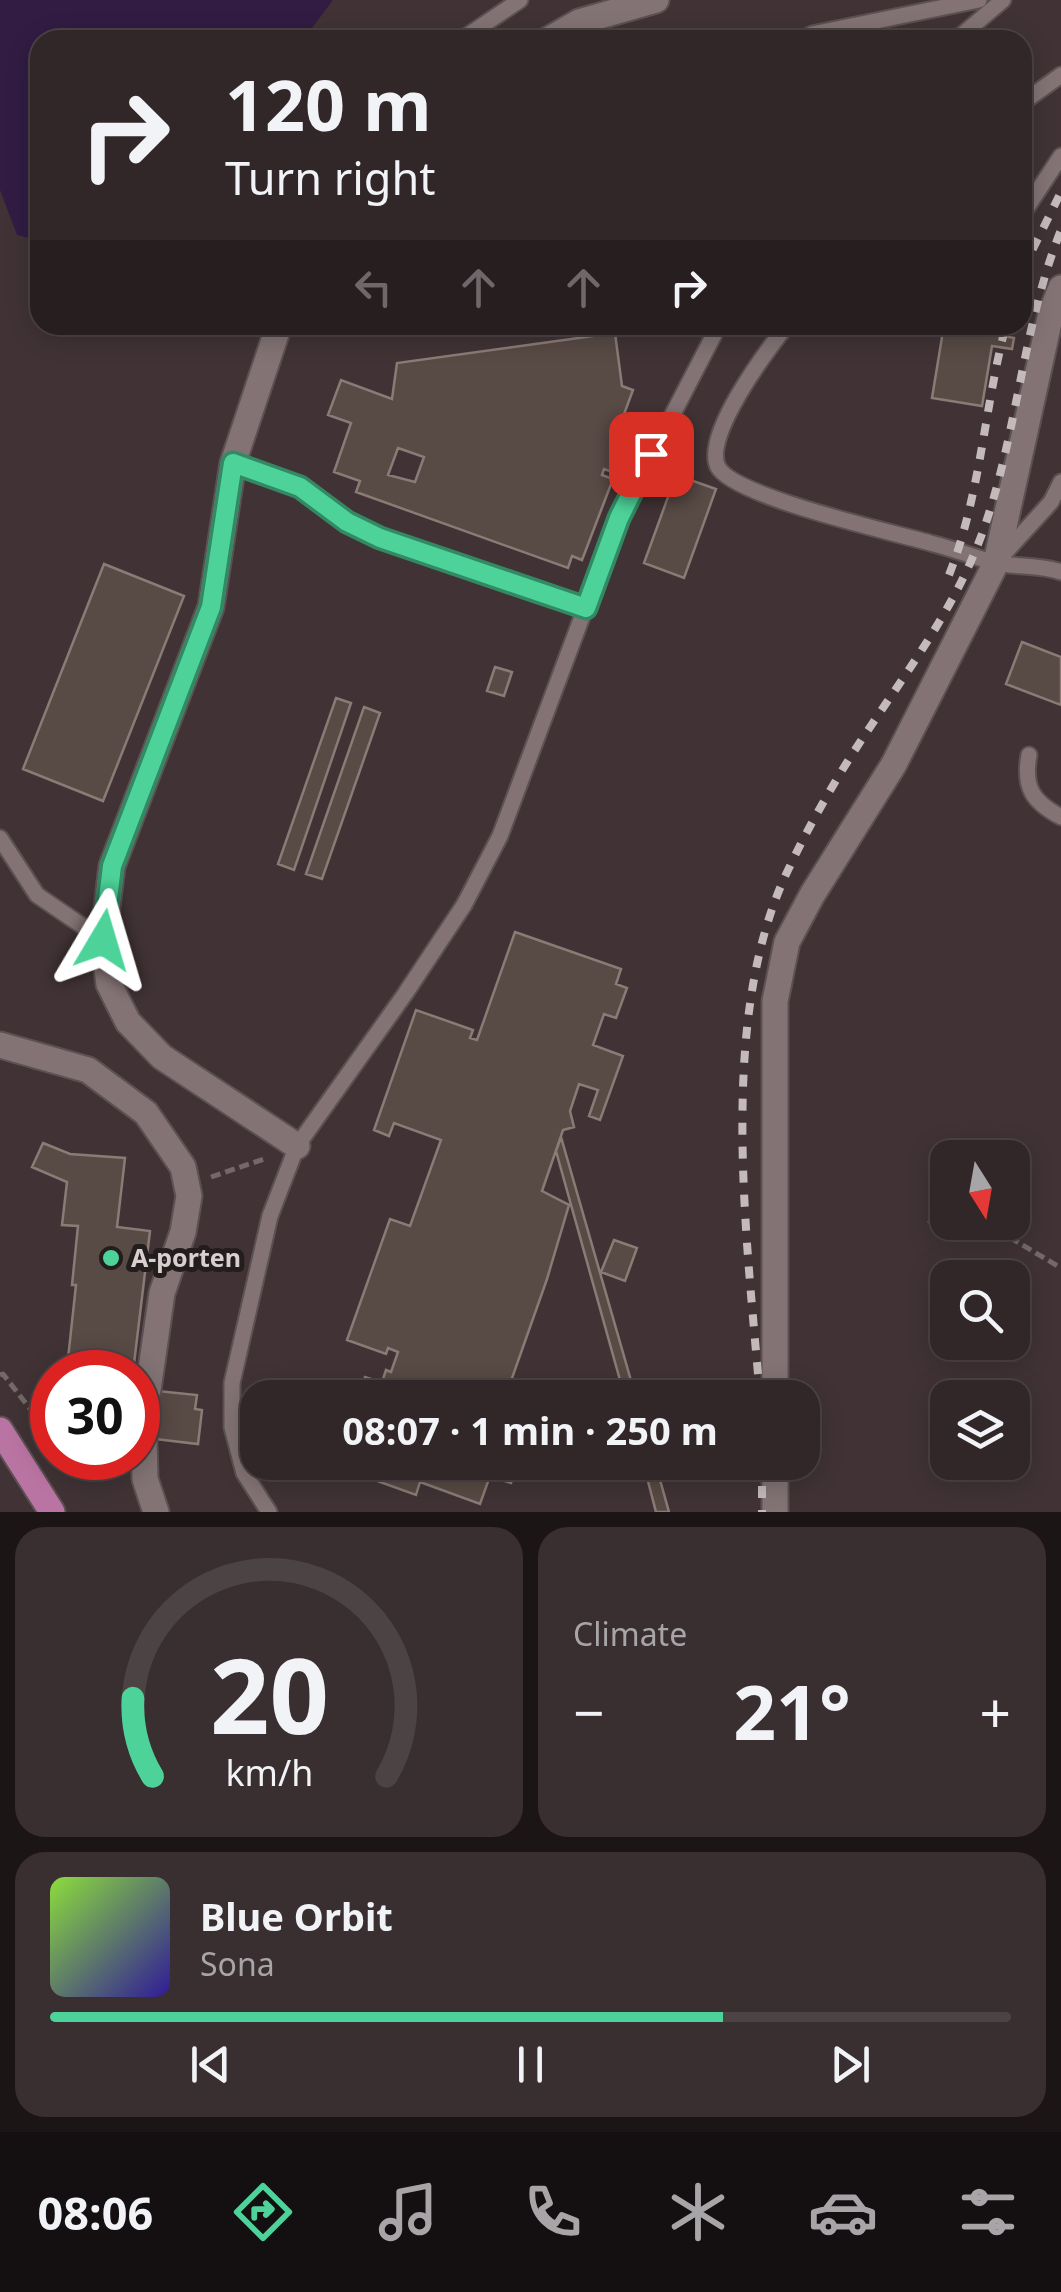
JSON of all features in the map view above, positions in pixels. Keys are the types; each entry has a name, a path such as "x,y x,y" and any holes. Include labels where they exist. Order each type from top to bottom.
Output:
{"main road":[{"path":"0,1430 52,1512"}],"street":[{"path":"565,30 579,22 656,0"},
{"path":"774,1380 775,1001 786,942 894,764 996,563 1051,313 1061,288"},
{"path":"274,335 233,463 211,607 112,866 103,940 110,984 128,1022 162,1056 298,1146"},
{"path":"0,1045 88,1070 146,1112 183,1167 189,1196 183,1232 162,1293 154,1350"},
{"path":"146,1480 156,1512"},
{"path":"774,1480 775,1512"}],"lane":[{"path":"476,30 520,0"},
{"path":"832,30 979,0"},
{"path":"968,30 1003,0"},
{"path":"1032,96 1061,75"},
{"path":"1032,200 1061,156"},
{"path":"269,1512 244,1473 232,1427 232,1383 270,1216 298,1146 464,905 500,836 619,518 715,335"},
{"path":"779,335 735,400 716,453 718,466 742,485 763,494 996,563 1061,572"},
{"path":"233,463 300,487 347,522 380,538 586,608"},
{"path":"996,563 1051,502 1061,482"},
{"path":"1030,756 1030,794 1061,817"},
{"path":"0,838 38,896 103,940"}],"path":[{"path":"186,1183 240,1169 298,1146"},
{"path":"1014,1240 1061,1268"},
{"path":"0,1376 3,1374 30,1409"}],"shaded area":[{"path":"0,0 333,0 310,30 30,30 30,238 17,235 0,190"}],"building":[{"path":"615,335 622,386 633,390 620,425 641,433 622,484 613,481 616,473 604,469 602,475 613,479 582,560 572,556 568,568 356,492 360,481 334,472 351,423 328,415 341,380 392,399 397,363","holes":["398,448 424,457 415,482 388,475"]},
{"path":"942,335 1014,338 1012,349 992,346 982,406 932,398"},
{"path":"676,475 716,489 684,578 644,563"},
{"path":"104,564 184,596 103,801 23,769"},
{"path":"1022,642 1061,657 1061,705 1006,684"},
{"path":"495,667 512,672 504,696 487,691"},
{"path":"336,698 351,703 294,870 278,864"},
{"path":"364,707 380,713 322,879 306,874"},
{"path":"515,932 621,969 616,984 627,988 616,1018 604,1014 593,1045 623,1056 600,1120 589,1116 598,1090 579,1084 570,1111 574,1127 563,1130 542,1191 569,1205 511,1380 383,1379 386,1370 391,1372 398,1352 388,1348 386,1354 347,1340 390,1219 410,1226 441,1140 394,1123 389,1136 374,1130 416,1010 473,1030 470,1038 477,1040"},
{"path":"561,1137 631,1380 620,1380 556,1151"},
{"name":"A-porten","path":"43,1143 70,1154 125,1158 117,1227 150,1231 136,1350 69,1350 78,1226 62,1225 67,1182 32,1167"},
{"path":"614,1240 637,1248 625,1281 601,1272"},
{"path":"160,1391 197,1395 195,1409 202,1410 198,1444 160,1440"},
{"path":"374,1480 489,1480 480,1504 420,1482 416,1495"},
{"path":"648,1480 660,1480 669,1512 656,1512"}],"railway":[{"path":"1032,251 1061,192"},
{"path":"1032,327 1061,230"},
{"path":"949,575 968,513 1004,335"},
{"path":"758,1380 742,1127 752,989 767,925 790,866 821,806 937,626 970,564 995,494 1030,335"},
{"path":"762,1480 762,1512"}],"place":[{"name":"A-porten","path":"111,1258"}],"route":[{"path":"103,940 112,866 211,607 233,463 300,487 347,522 380,538 586,608 619,518 651,454"}]}
